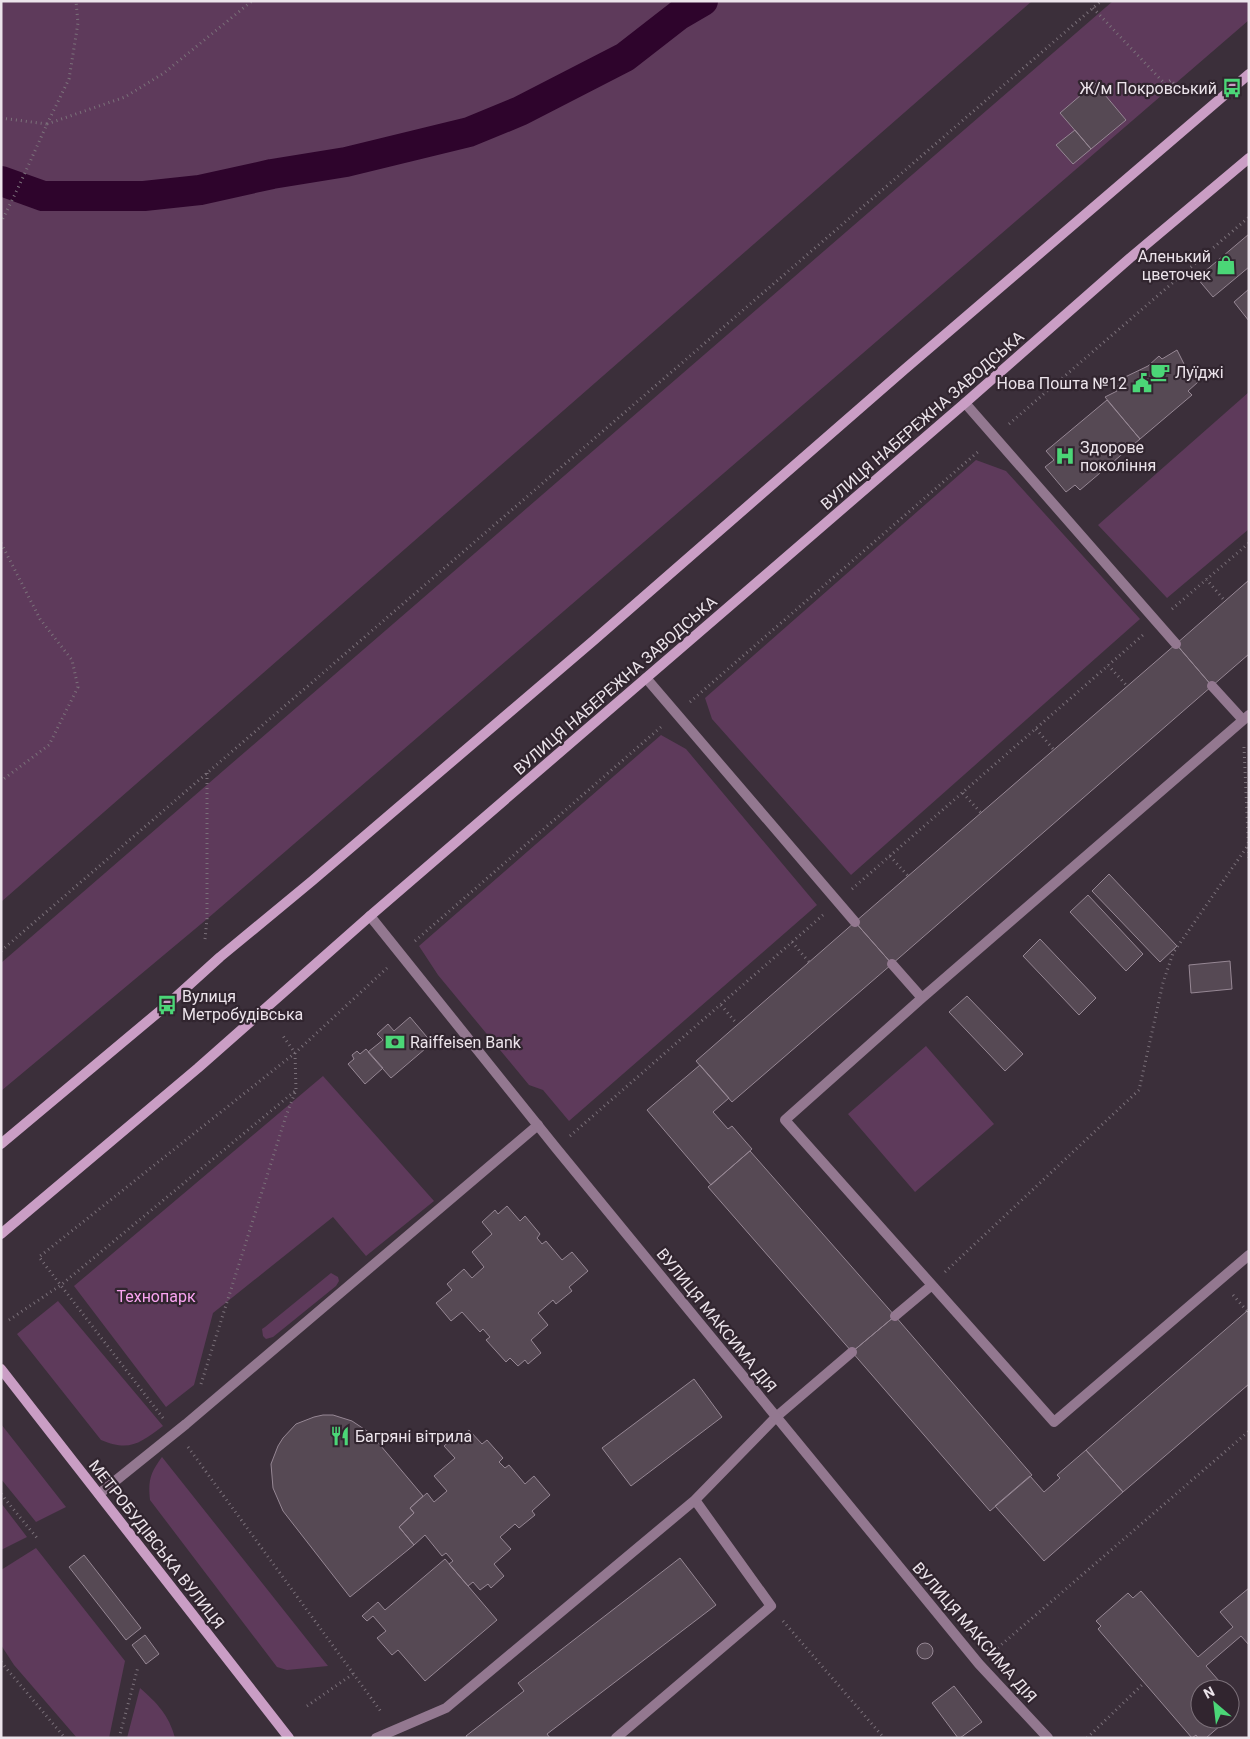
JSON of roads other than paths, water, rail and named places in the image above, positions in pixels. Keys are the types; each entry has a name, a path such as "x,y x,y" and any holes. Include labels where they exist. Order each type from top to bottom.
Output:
{"main road":[{"path":"1,1144 167,1005 220,957 593,641 905,369 1249,74"},
{"name":"ВУЛИЦЯ НАБЕРЕЖНА ЗАВОДСЬКА","path":"1,1234 198,1068 370,916 965,403 1130,258 1249,158"},
{"name":"МЕТРОБУДІВСЬКА ВУЛИЦЯ","path":"1,1369 289,1738"}],"street":[{"path":"965,403 1176,644"},
{"path":"646,678 855,922"},
{"path":"1212,686 1246,718 922,998 785,1120 1054,1422 1249,1255"},
{"name":"ВУЛИЦЯ МАКСИМА ДІЯ","path":"370,916 556,1148 979,1664 1048,1738"},
{"path":"892,964 922,998"},
{"path":"99,1494 177,1432 538,1125"},
{"path":"894,1316 932,1285"},
{"path":"376,1738 446,1708 695,1500 776,1417 852,1352"},
{"path":"616,1738 771,1606 695,1500"}],"waterway":[{"path":"1,181 43,196 144,196 200,190 272,174 346,162 469,132 520,111 625,57 679,15 703,1"}],"place":[{"name":"Ж/м Покровський","path":"1232,88"},
{"name":"Аленький цветочек","path":"1226,265"},
{"name":"Луїджі","path":"1160,372"},
{"name":"Нова Пошта №12","path":"1142,383"},
{"name":"Здорове покоління","path":"1065,456"},
{"name":"Вулиця Метробудівська","path":"167,1005"},
{"name":"Raiffeisen Bank","path":"395,1042"},
{"name":"Багряні вітрила","path":"340,1436"}],"park label":[{"name":"Технопарк","path":"156,1296"}]}
